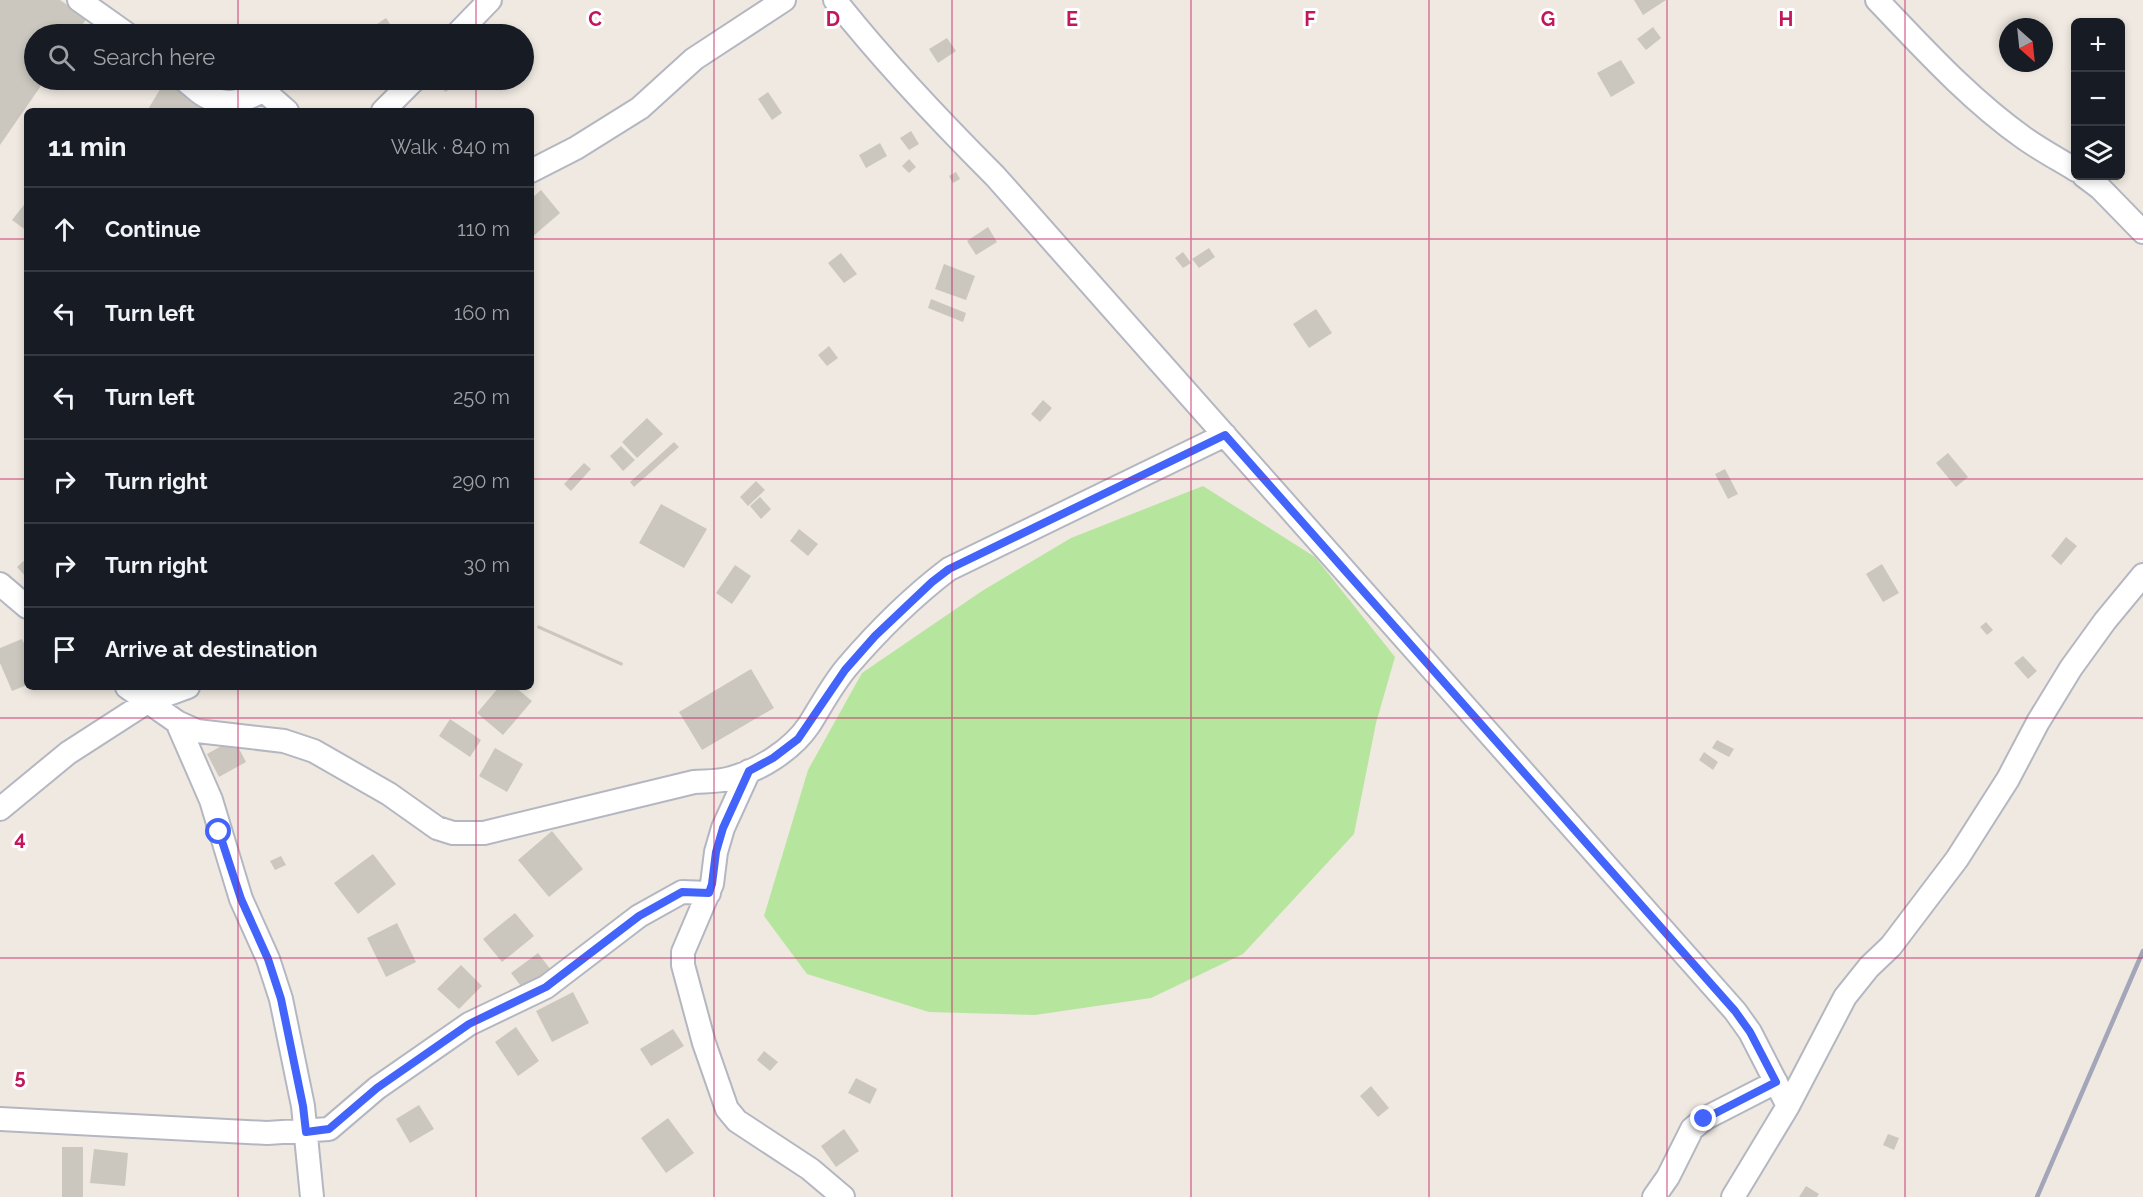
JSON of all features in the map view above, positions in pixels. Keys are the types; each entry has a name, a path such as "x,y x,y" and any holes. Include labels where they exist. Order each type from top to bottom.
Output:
{"street":[{"path":"79,0 113,24"},
{"path":"467,24 490,0"},
{"path":"534,170 567,153 640,108 694,59 784,0"},
{"path":"835,0 855,26 950,131 995,176 1735,1011 1750,1032 1788,1106"},
{"path":"1876,0 1945,71 1982,104 2024,138 2071,167"},
{"path":"197,90 208,98 224,101 252,98 263,90 284,108"},
{"path":"386,108 404,90"},
{"path":"2089,180 2143,232"},
{"path":"131,690 177,722 197,731 284,741 314,751 389,794 437,828 453,833 484,833 694,782 729,779 773,758 798,739 845,670 875,636 949,569 1225,435"},
{"path":"1733,1197 1788,1106 1845,997 1869,967 1891,945 1957,860 2008,779 2038,722 2071,668 2104,621 2143,575"},
{"path":"2,588 24,605"},
{"path":"0,809 68,753 147,702 180,690"},
{"path":"177,722 211,801 241,899 268,959 281,999 303,1106 312,1197"},
{"path":"749,771 723,828 716,852 712,884 683,952 683,964 704,1043 727,1109 737,1121 810,1169 843,1197"},
{"path":"0,1119 267,1133 329,1129 377,1088 469,1024 546,987 639,916 682,892 709,893"},
{"path":"1654,1197 1668,1177 1692,1129 1704,1119 1776,1082"}],"green space":[{"path":"1203,486 1315,557 1395,657 1376,723 1354,834 1243,954 1151,998 1035,1015 929,1012 807,974 764,916 808,770 862,673 982,591 1071,538"}],"building":[{"path":"0,0 60,0 87,18 83,24 24,24 24,90 38,90 0,145"},
{"path":"1634,0 1666,0 1643,15"},
{"path":"386,18 390,24 377,24"},
{"path":"1653,27 1661,38 1646,50 1637,39"},
{"path":"947,38 956,51 938,63 929,49"},
{"path":"1621,60 1635,83 1611,97 1597,73"},
{"path":"160,90 180,90 210,108 149,108"},
{"path":"768,92 782,113 772,120 758,99"},
{"path":"911,131 919,144 909,150 900,138"},
{"path":"880,143 887,156 866,168 859,155"},
{"path":"909,159 916,167 909,173 902,166"},
{"path":"956,172 960,179 953,183 949,176"},
{"path":"541,190 560,213 534,235 534,196"},
{"path":"24,205 24,229 12,220"},
{"path":"988,227 997,242 976,255 967,241"},
{"path":"1209,248 1215,257 1199,268 1192,259"},
{"path":"1183,252 1191,263 1183,268 1175,258"},
{"path":"841,253 857,274 844,283 828,263"},
{"path":"944,264 975,276 966,300 935,289"},
{"path":"931,299 966,313 963,322 928,308"},
{"path":"1316,309 1332,333 1309,348 1293,324"},
{"path":"829,346 838,358 827,366 818,355"},
{"path":"1043,400 1052,408 1040,422 1031,414"},
{"path":"647,418 663,434 637,458 622,442"},
{"path":"674,442 679,447 634,487 630,482"},
{"path":"621,446 635,460 623,471 610,456"},
{"path":"1948,453 1968,477 1956,487 1936,463"},
{"path":"584,463 591,469 571,491 564,484"},
{"path":"1725,469 1738,494 1728,499 1715,474"},
{"path":"756,481 765,490 748,506 740,497"},
{"path":"760,497 771,509 761,519 750,506"},
{"path":"661,504 707,529 684,568 639,543"},
{"path":"799,529 818,544 808,556 790,541"},
{"path":"2066,537 2077,546 2061,565 2051,556"},
{"path":"24,561 24,575 17,567"},
{"path":"1882,564 1899,593 1883,602 1866,574"},
{"path":"735,565 751,576 732,604 716,593"},
{"path":"1986,622 1993,630 1987,635 1980,627"},
{"path":"538,625 623,663 622,666 537,628"},
{"path":"22,639 24,643 24,686 12,691 0,663 0,648"},
{"path":"2023,656 2037,671 2028,679 2014,663"},
{"path":"751,669 774,708 702,750 679,712"},
{"path":"496,690 519,690 532,701 503,735 477,713"},
{"path":"450,719 481,740 470,757 439,736"},
{"path":"234,739 246,762 219,777 207,754"},
{"path":"1717,740 1734,749 1729,757 1712,748"},
{"path":"495,748 523,764 507,792 479,776"},
{"path":"1704,752 1718,762 1713,770 1699,760"},
{"path":"552,831 583,869 549,897 518,860"},
{"path":"373,854 396,884 358,914 334,883"},
{"path":"281,856 286,865 275,870 270,861"},
{"path":"515,913 534,936 502,962 483,939"},
{"path":"397,923 416,962 386,977 367,938"},
{"path":"538,953 554,974 527,994 511,973"},
{"path":"461,965 482,986 459,1009 437,989"},
{"path":"573,992 589,1023 552,1042 536,1011"},
{"path":"516,1027 539,1061 518,1076 495,1042"},
{"path":"673,1029 684,1046 651,1066 640,1049"},
{"path":"764,1051 778,1062 770,1071 757,1060"},
{"path":"856,1078 877,1089 870,1104 848,1093"},
{"path":"1371,1086 1389,1108 1378,1117 1360,1096"},
{"path":"419,1105 434,1129 410,1143 396,1119"},
{"path":"668,1118 694,1153 666,1173 641,1138"},
{"path":"844,1129 859,1151 836,1167 821,1146"},
{"path":"1888,1134 1899,1138 1894,1150 1883,1145"},
{"path":"62,1147 83,1147 83,1197 62,1197"},
{"path":"94,1149 128,1153 125,1186 90,1183"},
{"path":"1806,1186 1819,1194 1817,1197 1799,1197"}],"railway":[{"path":"2037,1197 2143,951"}],"route":[{"path":"219,832 241,899 268,959 281,999 303,1106 306,1132 329,1129 377,1088 469,1024 546,987 639,916 682,892 709,893 723,828 749,771 773,758 798,739 845,670 875,636 932,582 949,569 1225,435 1735,1011 1750,1032 1776,1082 1704,1119"}]}
